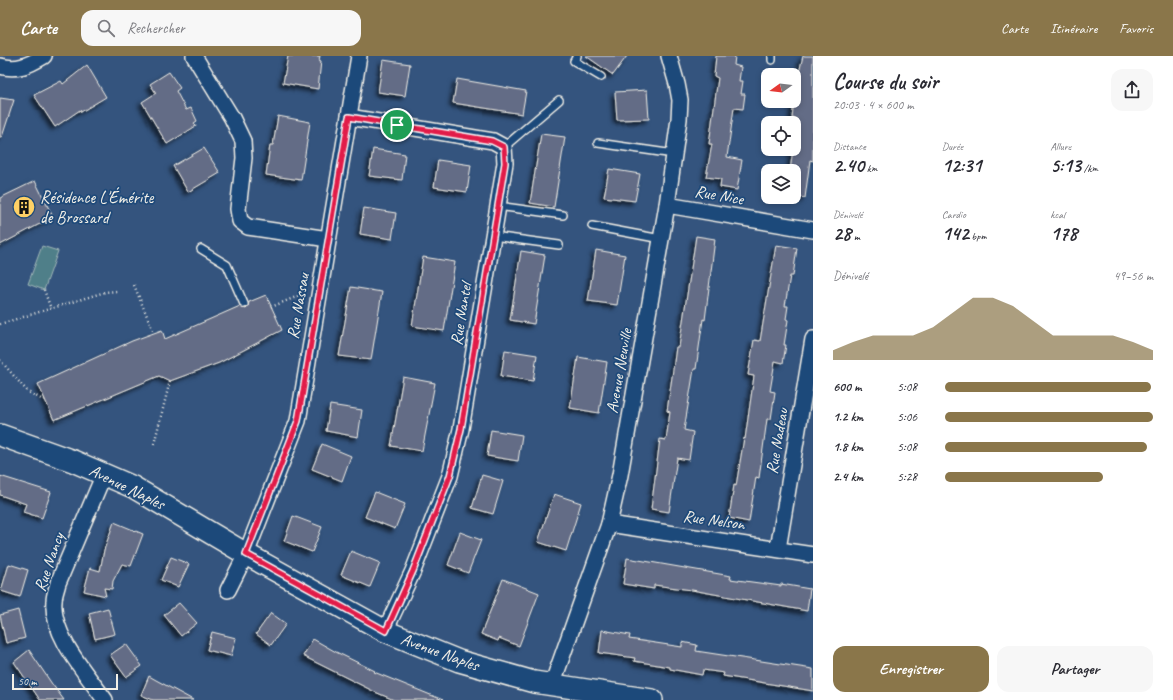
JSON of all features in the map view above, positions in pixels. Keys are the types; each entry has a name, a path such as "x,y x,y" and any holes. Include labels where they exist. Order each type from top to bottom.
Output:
{"street":[{"path":"0,66 22,68 44,56"},
{"path":"194,56 232,118 242,142 244,158 238,210 240,221 248,227 328,239"},
{"name":"Rue Nassau","path":"246,554 298,421 359,56"},
{"name":"Avenue Neuville","path":"552,685 609,524 620,475 667,205 674,154 680,100 676,78 669,56"},
{"path":"349,117 492,141 504,147"},
{"name":"Rue Nantel","path":"386,631 413,571 450,476 461,429 498,206 505,163 504,147"},
{"name":"Rue Nice","path":"667,205 813,230"},
{"name":"Rue Nadeau","path":"778,549 813,339"},
{"name":"Avenue Naples","path":"0,435 56,454 104,474 164,504 246,554 386,631 459,661 552,685 652,700"},
{"name":"Rue Nancy","path":"104,474 62,575 54,600 54,615 58,630 105,700"},
{"name":"Rue Nelson","path":"609,524 813,555"},
{"path":"228,590 246,554"}],"lane":[{"path":"577,56 574,60 601,77"},
{"path":"504,147 559,100"},
{"path":"598,143 674,154"},
{"path":"498,206 563,215"},
{"path":"592,226 661,239"},
{"path":"493,236 559,245"},
{"path":"201,249 227,266 244,304"}],"path":[{"path":"134,285 154,333"},
{"path":"271,307 321,287"},
{"path":"44,290 51,309"},
{"path":"0,324 99,294 116,292"},
{"path":"0,360 28,392 47,402"},
{"path":"154,444 170,381"}],"green space":[{"path":"42,246 58,251 44,290 28,284"}],"building":[{"path":"288,56 320,56 319,60 321,61 318,89 283,83"},
{"path":"586,56 627,56 613,75"},
{"path":"716,56 735,56 734,65 741,67 739,81 743,81 741,94 745,94 743,109 734,108 727,157 742,160 737,190 720,187 721,179 706,177 712,144 709,144 718,78 714,76"},
{"path":"803,56 813,56 813,161 810,160 805,198 801,197 801,164 791,164 792,156 801,156 801,116 792,116 793,108 801,108 800,68"},
{"path":"383,60 410,64 405,96 378,92"},
{"path":"87,65 106,97 81,112 80,110 55,127 34,95 61,81 63,84"},
{"path":"169,72 180,88 176,91 186,110 191,108 197,121 194,123 196,126 167,144 142,102 156,93 150,84"},
{"path":"457,79 526,91 522,114 453,103"},
{"path":"647,90 649,119 617,120 615,92"},
{"path":"0,98 14,100 2,137 0,137"},
{"path":"278,116 310,122 301,180 266,175 270,145 273,145"},
{"path":"541,134 565,137 554,207 530,203"},
{"path":"204,148 220,173 188,192 173,166"},
{"path":"373,149 405,154 402,180 369,176"},
{"path":"438,160 471,165 467,192 434,187"},
{"path":"609,169 640,174 635,201 604,197"},
{"name":"Résidence L'Émérite de Brossard","path":"35,181 53,217 0,245 0,198"},
{"path":"364,208 396,213 392,239 360,234"},
{"path":"696,236 715,239 705,320 703,319 696,369 694,369 684,430 693,432 689,460 677,458 669,512 651,509 660,439 666,440 670,412 667,411 676,347 679,347"},
{"path":"776,245 797,248 793,276 790,276 785,306 788,306 786,319 788,320 783,363 775,361 770,391 775,392 771,419 767,419 759,478 756,477 749,522 729,518 734,485 736,486 744,438 745,439 754,376 748,375 754,340 760,341"},
{"path":"596,250 625,255 617,305 588,301"},
{"path":"521,251 545,255 534,324 510,320"},
{"path":"423,257 455,262 444,331 412,326"},
{"path":"351,287 382,292 371,360 339,356"},
{"path":"266,295 282,330 219,363 170,381 159,376 54,420 38,384 132,341 162,330 165,339 240,306 246,309 249,302"},
{"path":"505,350 537,355 533,381 501,376"},
{"path":"578,357 607,362 599,413 570,408"},
{"path":"403,377 435,383 422,451 391,446"},
{"path":"330,405 362,410 358,437 326,431"},
{"path":"491,430 522,435 518,461 487,456"},
{"path":"322,444 351,456 342,481 312,469"},
{"path":"482,475 503,481 493,514 472,508"},
{"path":"0,476 51,492 42,518 23,512 26,504 0,495"},
{"path":"375,492 405,504 395,529 365,517"},
{"path":"554,494 581,503 566,551 538,542"},
{"path":"293,516 322,527 312,552 284,541"},
{"path":"114,522 143,534 131,566 122,564 113,581 112,589 104,588 106,596 84,591 90,568 100,571 104,550"},
{"path":"460,532 481,540 468,573 448,565"},
{"path":"351,551 380,563 370,587 341,575"},
{"path":"171,557 189,564 178,587 161,580"},
{"path":"627,558 731,576 730,579 781,586 781,584 810,589 807,611 692,590 654,585 654,589 623,584"},
{"path":"9,564 28,570 20,597 1,591"},
{"path":"503,579 539,593 519,646 499,638 498,641 481,634"},
{"path":"179,603 197,623 181,636 164,615"},
{"path":"108,608 115,634 95,639 89,613"},
{"path":"18,610 25,638 6,643 0,615"},
{"path":"271,613 286,624 271,645 256,634"},
{"path":"602,630 630,635 629,639 682,647 682,642 697,645 696,651 813,669 813,691 723,676 724,673 703,670 702,675 670,669 670,667 634,661 635,658 599,653"},
{"path":"212,632 236,638 231,656 207,650"},
{"path":"313,639 375,671 374,672 443,700 394,700 375,692 303,656"},
{"path":"126,644 142,666 126,677 110,655"},
{"path":"29,650 64,700 40,700 14,662"},
{"path":"149,676 193,700 153,700 141,695"}],"place":[{"name":"Résidence L'Émérite de Brossard","path":"24,207"}],"route":[{"path":"349,117 397,125 492,141 504,147 505,163 461,429 450,476 413,571 391,623 386,631 246,554 298,421 349,117"}]}
